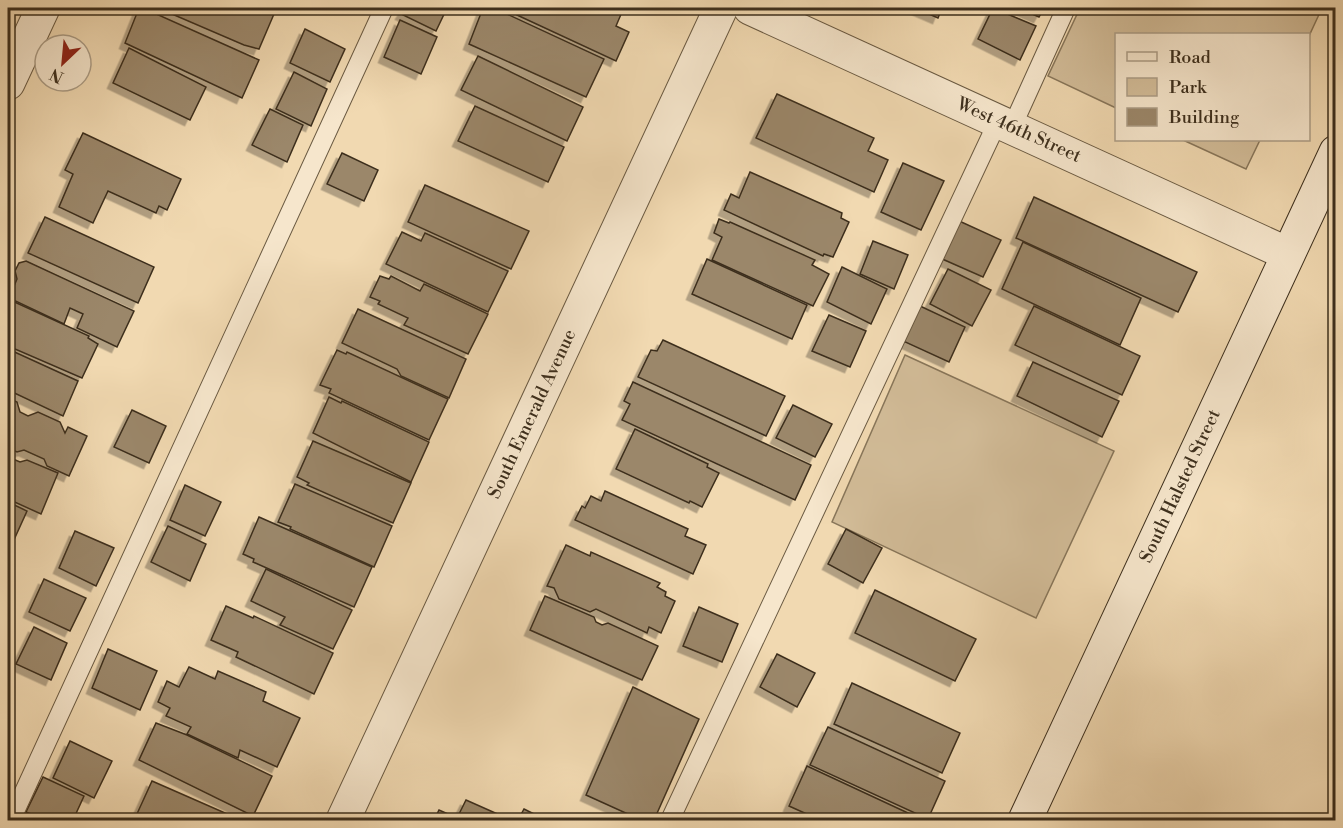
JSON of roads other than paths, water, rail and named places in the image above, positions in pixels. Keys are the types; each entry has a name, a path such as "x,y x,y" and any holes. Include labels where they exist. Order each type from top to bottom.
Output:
{"street":[{"path":"8,83 43,8"},
{"name":"South Emerald Avenue","path":"342,820 721,8"},
{"name":"West 46th Street","path":"750,8 1288,254"},
{"name":"South Halsted Street","path":"1025,820 1335,152"}],"lane":[{"path":"11,820 384,8"},
{"path":"670,820 1005,124 1066,8"}]}
